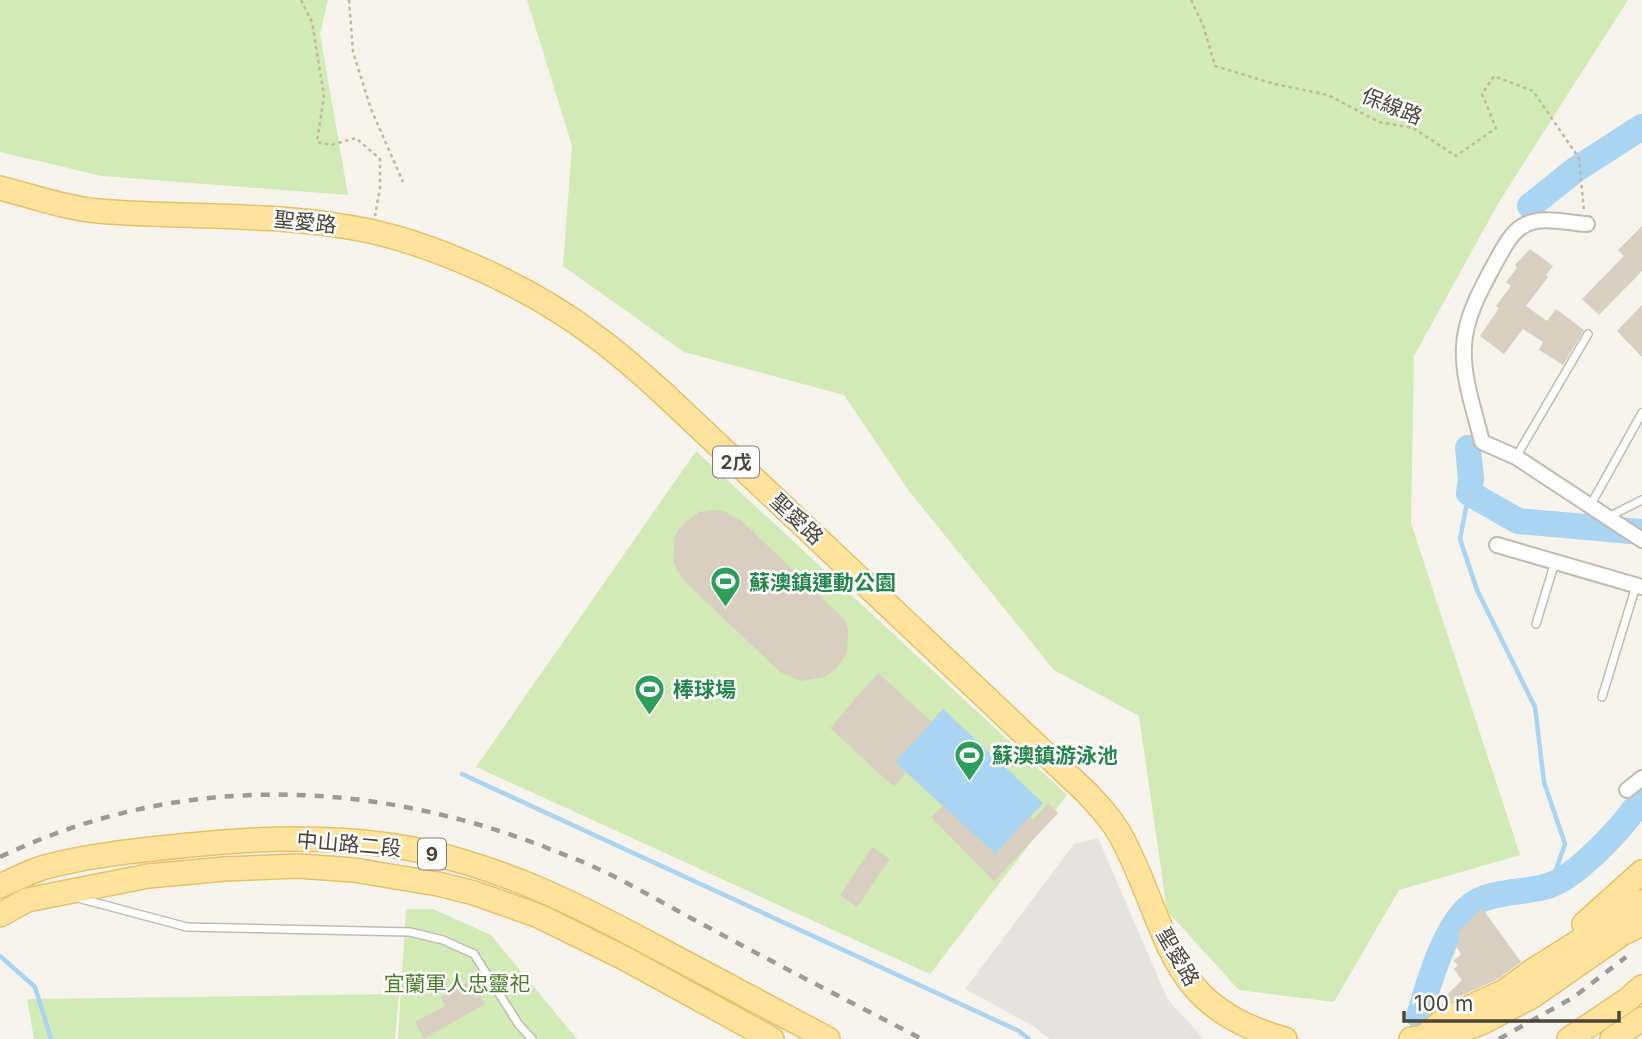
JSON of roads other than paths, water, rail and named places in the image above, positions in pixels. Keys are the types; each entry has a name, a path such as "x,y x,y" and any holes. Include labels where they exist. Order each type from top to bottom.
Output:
{"main road":[{"name":"聖愛路","path":"0,188 96,211 241,215 349,227 459,260 545,304 598,338 664,394 1077,783 1107,815 1123,839 1167,944 1196,991 1226,1016 1248,1027 1285,1039"},
{"name":"中山路二段","path":"0,886 47,866 131,851 293,838 357,842 417,850 491,870 546,891 828,1039"},
{"path":"47,866 57,893"},
{"name":"中山路二段","path":"0,915 27,900 148,876 298,866 354,870 438,884 502,903 567,928 772,1039"},
{"path":"1418,1038 1446,1018 1505,991 1532,971 1642,872"},
{"path":"1418,1038 1450,1035 1531,998 1631,927 1642,902"},
{"path":"1532,971 1631,927"},
{"path":"1569,1039 1642,987"},
{"path":"1612,1039 1642,1018"}],"street":[{"path":"1587,224 1544,221 1522,226 1507,243 1485,281 1472,312 1464,346 1468,384 1482,442 1516,457 1642,540"},
{"path":"1497,545 1639,587"},
{"path":"1627,790 1642,778"}],"lane":[{"path":"1516,457 1588,334"},
{"path":"1590,507 1642,413"},
{"path":"1608,517 1642,500"},
{"path":"1536,624 1555,562"},
{"path":"1602,697 1639,587"},
{"path":"57,893 187,927 410,932 443,940 474,954 519,1025 532,1039"}],"water":[{"name":"蘇澳鎮游泳池","path":"943,709 1043,803 995,854 895,762"}],"waterway":[{"path":"1530,206 1575,170 1642,127"},
{"path":"1468,448 1471,479 1469,493 1518,521 1642,532"},
{"path":"1469,493 1460,539 1477,590 1535,707 1544,782 1565,844 1554,875 1546,887"},
{"path":"462,774 1019,1031 1029,1039"},
{"path":"1419,1016 1447,937 1465,911 1483,899 1556,883 1598,850 1642,798"},
{"path":"0,956 35,987 51,1039"}],"railway":[{"path":"0,857 67,830 134,810 202,799 271,795 340,798 409,808 477,824 588,864 922,1039"},
{"path":"1499,1039 1574,997 1626,957"}],"place":[{"name":"蘇澳鎮運動公園","path":"726,609"},
{"name":"棒球場","path":"650,716"},
{"name":"蘇澳鎮游泳池","path":"969,782"}],"park label":[{"name":"宜蘭軍人忠靈祀","path":"457,983"}]}
